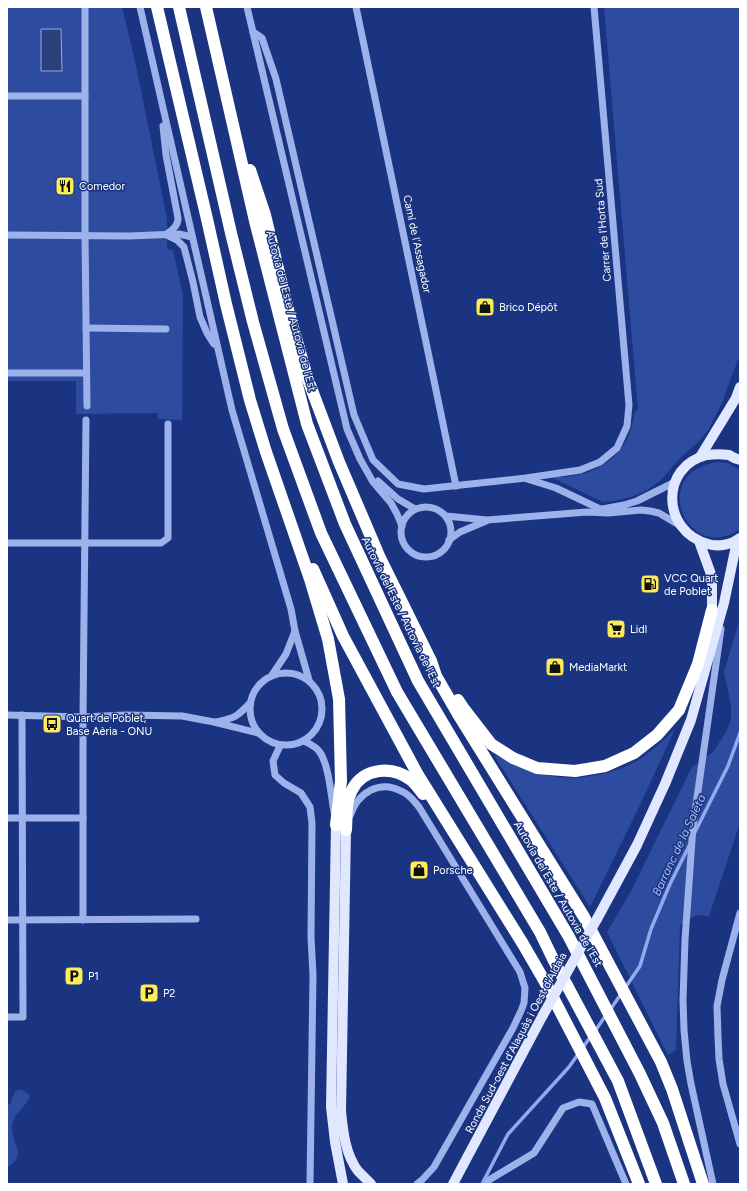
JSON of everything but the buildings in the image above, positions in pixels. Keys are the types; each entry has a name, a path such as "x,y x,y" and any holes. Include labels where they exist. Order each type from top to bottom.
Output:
{"highway":[{"path":"157,7 248,392 266,452 284,502 347,643 418,775 545,982 604,1098 639,1184"},
{"path":"179,7 253,322 283,429 320,533 396,692 540,932 618,1081 656,1184"},
{"name":"Autovía del Este / Autovia de l'Est","path":"206,7 254,221 307,424 345,524 418,681 569,937 640,1074 663,1123 684,1184"},
{"path":"235,133 265,215 288,310 310,384 339,462 380,558 431,661 436,676 584,917 661,1062 672,1089 704,1184"},
{"path":"284,502 290,525 310,579 328,639 339,699 341,827"},
{"path":"431,661 442,673 464,709 491,744 513,758 536,768 575,771 590,769 605,766 634,753 657,735 679,710 698,664 712,610"},
{"path":"341,827 351,791 356,783 369,773 379,770 388,770 404,776 418,787 477,880 493,895"},
{"path":"626,1150 635,1184"}],"main road":[{"path":"700,457 736,398 740,387"},
{"path":"738,540 724,545 711,545 699,542 679,525 673,511 672,496 675,482 681,471 700,457 714,454 728,455 740,460"},
{"name":"Ronda Sud-oest d'Alaquàs i Oest d'Aldaia","path":"453,1184 543,1015 637,845 665,784 690,720 724,602 738,540"},
{"name":"Ronda Sud-oest d'Alaquàs i Oest d'Aldaia","path":"699,542 712,576 710,649"},
{"path":"341,827 331,1107 342,1184"},
{"path":"341,827 341,1111 348,1151 358,1171 371,1184"}],"street":[{"path":"86,7 85,235 87,406"},
{"path":"140,7 232,410 289,602 295,631 309,680"},
{"path":"247,7 347,429 360,460 373,482 391,503 402,526"},
{"name":"Camí de l'Assagador","path":"356,7 456,486"},
{"name":"Carrer de l'Horta Sud","path":"526,478 580,470 600,462 617,448 627,426 629,405 594,7"},
{"path":"253,32 262,38 276,79 354,416 373,460 398,484 424,489 526,478 556,488 600,509"},
{"path":"7,96 85,96"},
{"path":"160,96 166,155 178,218 178,222 175,227 167,234"},
{"path":"167,234 177,240 184,247 200,317 207,333 217,348"},
{"path":"7,235 130,236 179,234 192,238"},
{"path":"86,328 166,329"},
{"path":"7,373 86,373"},
{"path":"83,920 83,717 86,420"},
{"path":"7,543 161,543 168,538 168,424"},
{"path":"360,460 382,486 398,499 414,509"},
{"path":"587,512 624,506 675,482"},
{"path":"431,507 439,510 446,516 450,524 451,532 445,548 438,554 423,557 415,554 403,543 401,534 404,519 414,509 431,507"},
{"path":"446,516 487,520 587,512 608,513 641,510 659,514 679,525"},
{"path":"449,540 460,532 487,520"},
{"path":"713,1184 687,1062 683,1000 685,940 693,826 724,602"},
{"path":"272,675 286,654 295,631"},
{"path":"282,673 301,675 309,680 317,689 322,700 320,724 313,734 304,742 293,746 280,746 264,739 252,724 249,714 250,703 254,691 262,681 272,675 282,673"},
{"path":"214,722 233,718 250,703"},
{"path":"7,715 83,717 126,715 182,716 258,733"},
{"path":"7,1017 23,1017 22,715"},
{"path":"304,742 312,745 320,751 328,775 341,827"},
{"path":"280,746 273,761 276,775 284,783 301,793 310,806 312,823 311,937 313,975 310,1184"},
{"path":"341,827 350,816 354,804 367,792 376,788 395,788 405,792 419,807 520,972 525,983 526,993 524,1003 513,1028 434,1167 417,1184"},
{"path":"7,818 83,818"},
{"path":"740,913 722,980 717,1006 719,1052 723,1084 740,1144"},
{"path":"7,920 196,919"},
{"path":"487,1184 490,1180 534,1153 563,1108 579,1102 592,1104 626,1184"}],"shaded area":[{"path":"7,7 122,7 135,61 167,219 167,249 173,250 183,295 182,420 158,419 158,413 76,414 76,381 7,381"},
{"path":"604,7 740,7 740,355 723,401 708,430 700,440 679,459 661,480 647,490 631,497 603,502 551,477 567,477 590,472 614,457 628,438 635,411 638,410"},
{"path":"41,29 61,29 62,71 41,71"},
{"path":"717,462 728,463 740,470 740,529 721,537 705,535 691,527 683,513 680,498 684,482 696,470"},
{"path":"740,618 740,823 709,916 696,915 680,925 676,1050 668,1055 607,932 631,891 692,767 713,752 725,734 731,720 731,705 724,672"},
{"path":"675,729 590,907 494,755 540,773 551,776 575,778 601,774 625,767 646,755"},
{"path":"17,1090 25,1092 29,1095 29,1098 16,1115 13,1122 13,1135 18,1152 14,1162 7,1168 7,1105 10,1104"}],"waterway":[{"name":"Barranc de la Saleta","path":"694,834 728,766 740,733"},
{"name":"Barranc de la Saleta","path":"625,988 640,966 651,929 670,884 690,844"},
{"path":"610,1010 621,994"},
{"path":"595,1031 606,1015"},
{"path":"482,1184 508,1134 569,1067 591,1036"}],"place":[{"name":"Comedor","path":"65,186"},
{"name":"Brico Dépôt","path":"485,307"},
{"name":"VCC Quart de Poblet","path":"650,584"},
{"name":"Lidl","path":"616,629"},
{"name":"MediaMarkt","path":"555,667"},
{"name":"Quart de Poblet, Base Aèria - ONU","path":"52,724"},
{"name":"Porsche","path":"419,870"},
{"name":"P1","path":"74,976"},
{"name":"P2","path":"149,993"}]}
